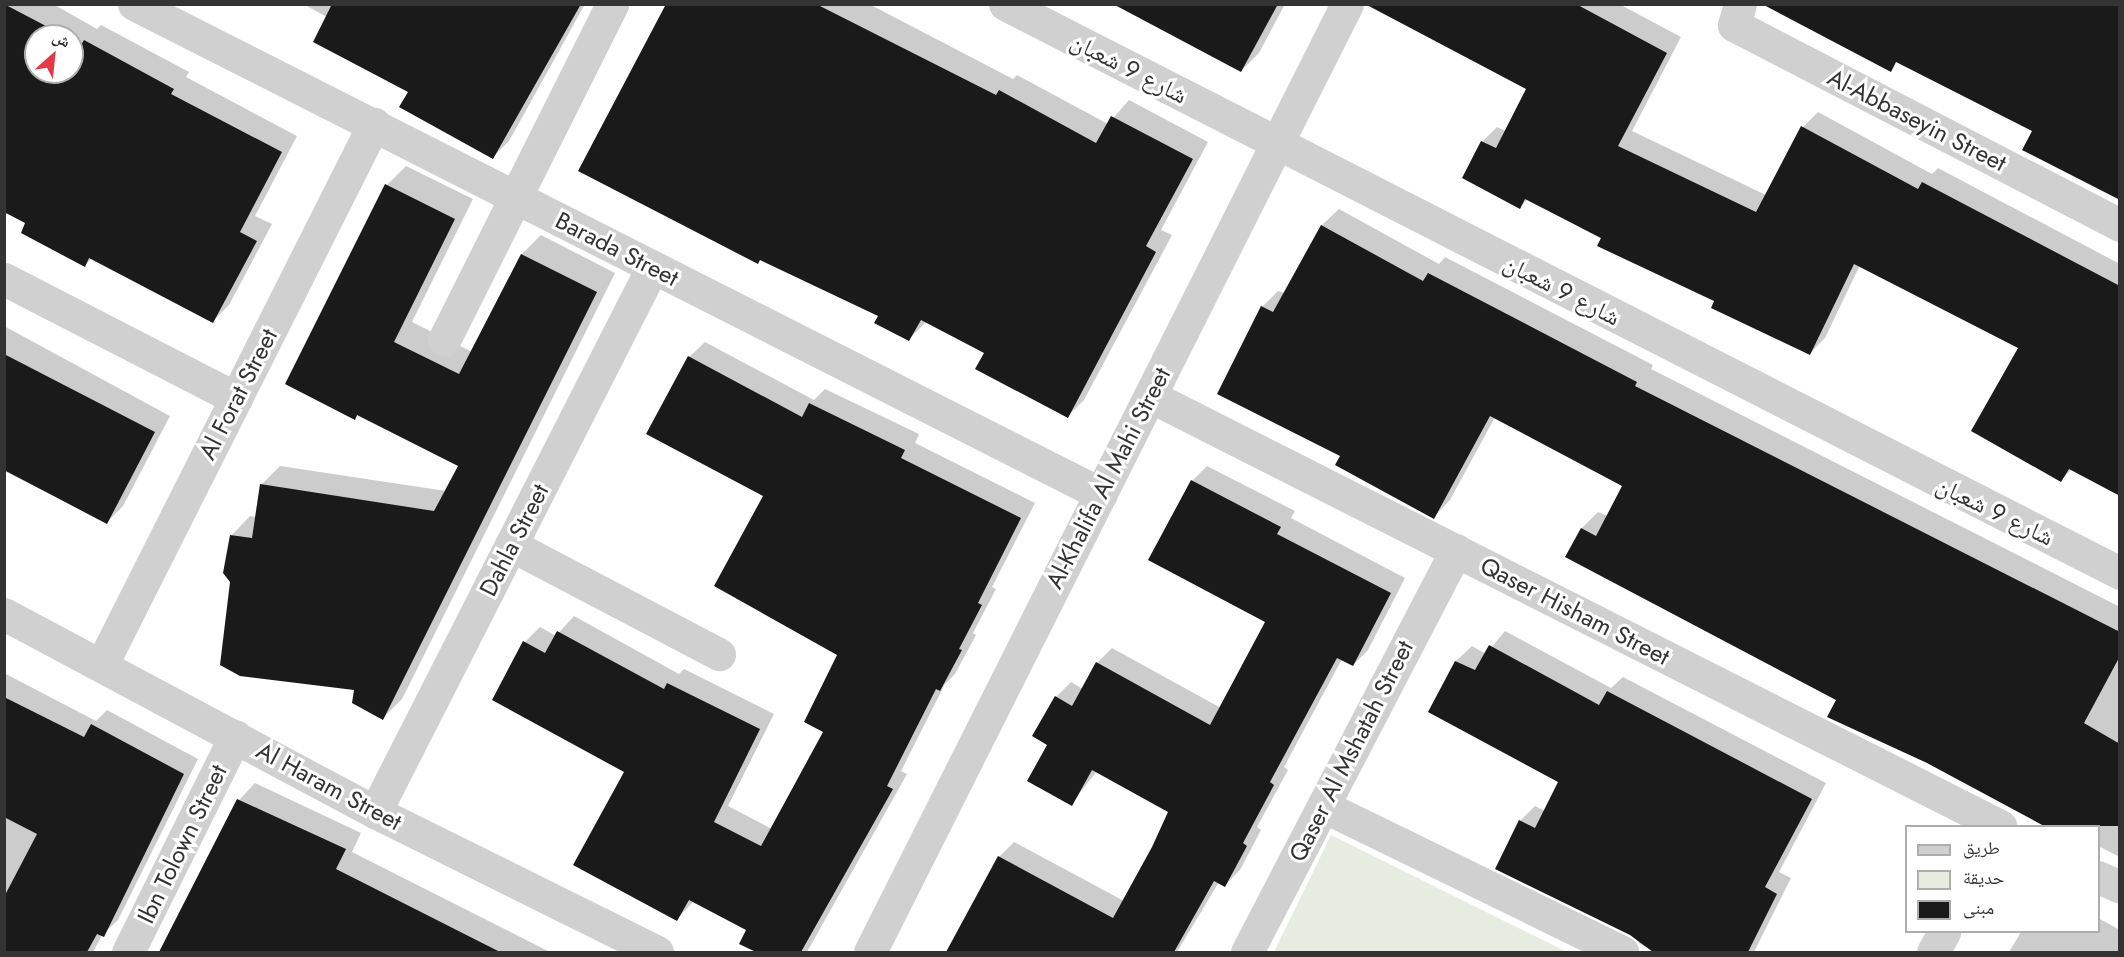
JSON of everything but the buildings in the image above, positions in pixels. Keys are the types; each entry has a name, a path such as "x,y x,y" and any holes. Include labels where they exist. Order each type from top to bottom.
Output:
{"street":[{"name":"Barada Street","path":"134,4 1101,494"},
{"path":"444,340 612,4"},
{"name":"شارع 9 شعبان","path":"1005,4 2120,573"},
{"name":"Al-Khalifa Al Mahi Street","path":"870,952 1347,4"},
{"name":"Al-Abbaseyin Street","path":"1740,4 1734,25 2120,225"},
{"name":"Al Forat Street","path":"102,664 374,124"},
{"name":"Dahla Street","path":"375,812 652,268"},
{"path":"4,279 236,398"},
{"name":"Qaser Hisham Street","path":"1150,396 1996,825"},
{"path":"511,544 719,654"},
{"name":"Qaser Al Mshatah Street","path":"1247,952 1456,550"},
{"name":"Al Haram Street","path":"4,614 102,664 375,812 657,952"},
{"name":"Ibn Tolown Street","path":"128,952 235,736"},
{"path":"1323,806 1622,952"},
{"path":"2100,878 2120,887"},
{"path":"1934,952 1944,933"}],"green space":[{"path":"1331,835 1567,952 1274,952"}]}
